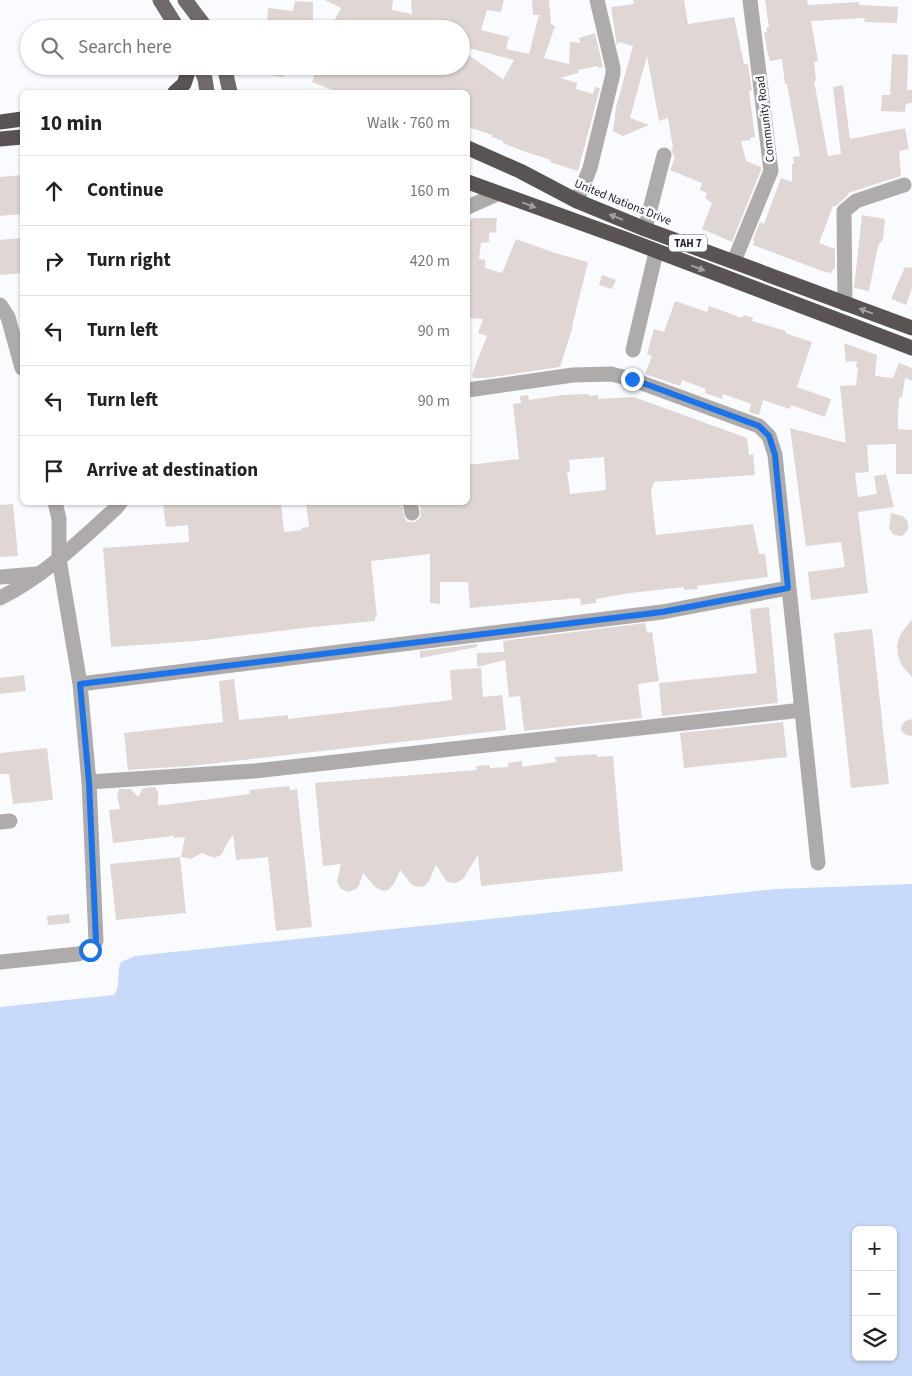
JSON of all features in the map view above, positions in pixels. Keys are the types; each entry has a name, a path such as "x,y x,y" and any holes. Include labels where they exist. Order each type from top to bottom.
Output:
{"highway":[{"path":"177,90 184,84 187,75"},
{"path":"0,122 20,119"},
{"path":"0,139 20,137"},
{"name":"United Nations Drive","path":"470,149 520,171 578,201 646,229 912,328"},
{"name":"TAH 7","path":"470,183 912,348"}],"main road":[{"path":"160,0 172,20"},
{"path":"185,0 200,20"},
{"path":"204,75 207,90"},
{"path":"226,75 230,90"}],"street":[{"path":"578,201 590,168 613,74 597,0"},
{"name":"Community Road","path":"734,261 771,171 750,0"},
{"path":"646,229 664,155"},
{"path":"845,304 844,211 856,201 904,186"},
{"path":"470,206 497,194"},
{"path":"633,350 656,252"},
{"path":"10,312 20,359"},
{"path":"470,390 573,375 611,374 632,379 759,426 769,436 775,455 818,863"},
{"path":"0,962 78,954 90,950 96,941 89,782 80,684 59,559 59,519 56,505"},
{"path":"0,598 16,590 59,559 118,505"},
{"path":"0,577 39,573"},
{"path":"80,684 662,612 788,588"},
{"path":"89,782 254,771 802,710"}],"water":[{"path":"912,884 912,1376 0,1376 0,1007 114,995 121,962 135,956 776,889"}],"building":[{"path":"325,0 393,0 392,10 412,14 411,0 504,0 501,12 487,10 481,30 509,37 506,49 529,54 539,15 533,15 532,0 549,0 551,24 555,26 544,58 569,64 570,42 580,43 579,38 595,33 603,67 598,68 597,66 578,70 578,73 560,78 577,83 576,89 593,94 595,87 600,88 578,171 520,150 503,143 503,141 492,137 492,135 470,128 470,90 332,90 312,82 314,75 470,75 470,56 503,79 514,60 470,48 470,20 335,20 341,8"},
{"path":"633,0 684,0 688,24 734,17 744,64 748,64 752,90 749,91 755,137 750,138 751,140 741,141 746,161 761,167 761,170 732,242 702,229 712,203 705,198 707,193 700,190 702,183 670,170 675,158 671,150 673,148 668,118 659,121 647,56 630,118 649,125 623,136 613,131 616,107 633,46 619,42 617,46 611,7 634,4"},
{"path":"765,0 807,0 808,5 859,2 859,5 898,7 897,23 864,22 865,18 811,21 818,61 814,62 816,81 814,81 828,156 841,154 833,87 843,85 850,139 905,128 909,149 899,151 901,176 848,193 836,206 833,206 819,243 835,249 835,267 831,273 753,245 760,222 764,224 781,178 792,182 793,157 800,156 787,84 785,84 782,59 770,61 767,50 764,32 767,32 766,28 769,27"},
{"path":"295,1 313,2 313,20 267,20 268,8 293,11"},
{"path":"892,54 908,55 907,90 912,90 912,103 906,104 905,112 881,111 882,95 890,95"},
{"path":"20,175 20,214 0,216 0,177"},
{"path":"862,215 885,219 883,239 878,246 869,291 854,288"},
{"path":"497,218 496,232 489,233 489,242 481,243 479,259 485,260 485,268 502,273 516,239 588,262 573,326 560,367 487,378 473,378 472,374 487,336 478,333 483,319 470,318 470,219"},
{"path":"20,238 20,273 0,275 0,240"},
{"path":"905,267 912,268 912,288 906,305 891,299"},
{"path":"602,275 616,280 612,289 599,285"},
{"path":"675,301 707,312 709,306 742,318 744,315 753,318 752,321 786,331 785,333 812,342 797,387 831,399 825,417 791,405 790,409 763,400 759,415 749,412 751,404 723,394 722,399 705,393 706,389 682,380 680,386 645,374 652,356 647,354 654,329 664,332"},
{"path":"844,343 877,355 875,376 893,378 899,363 912,368 912,381 905,378 902,398 899,397 898,429 912,430 912,474 896,474 896,444 867,445 869,472 855,473 858,497 877,494 874,476 886,474 894,507 858,512 868,593 811,600 808,572 845,567 841,542 806,546 790,428 846,443 840,386 856,385 858,368 856,367 857,361 846,362"},
{"path":"589,394 589,396 598,395 598,399 634,397 747,438 749,455 753,454 755,475 654,482 651,491 656,535 753,524 759,554 765,554 768,577 697,586 698,589 684,590 684,587 630,593 596,599 596,603 581,605 580,598 470,608 468,582 440,582 440,604 430,603 430,554 371,561 377,617 375,617 375,621 196,641 111,647 103,548 189,542 188,525 166,527 163,505 281,505 284,532 302,530 301,528 309,527 306,505 402,505 405,519 408,522 414,522 421,516 420,505 470,505 470,465 519,459 513,404 521,403 520,396 528,395 529,400 562,395","holes":["604,457 606,490 570,494 567,472 570,472 569,460"]},
{"path":"13,504 18,556 0,557 0,505"},
{"path":"891,513 903,516 908,522 908,530 902,536 894,535 889,529"},
{"path":"769,607 778,703 662,716 659,683 757,673 750,609"},
{"path":"912,619 912,677 902,666 898,656 897,645 900,635"},
{"path":"645,623 647,633 652,632 659,681 638,684 642,718 524,731 520,696 509,697 505,660 477,667 477,653 504,652 503,641"},
{"path":"872,629 889,784 851,788 834,633"},
{"path":"477,644 477,647 420,658 420,651"},
{"path":"481,668 483,697 502,695 506,730 191,766 128,770 124,733 223,722 219,681 234,679 239,720 288,715 288,719 452,700 450,670"},
{"path":"24,675 26,691 0,694 0,678"},
{"path":"912,719 912,736 906,735 901,730 901,727 905,721"},
{"path":"783,722 787,757 684,768 680,733"},
{"path":"47,748 53,800 13,804 9,774 0,774 0,753"},
{"path":"597,754 597,757 613,756 623,871 481,886 478,855 463,879 456,883 448,882 436,865 429,881 423,887 411,884 400,870 394,884 388,890 384,891 376,888 363,873 359,885 356,889 349,892 341,889 337,882 341,864 323,866 315,783 477,770 476,766 489,765 490,768 508,767 508,763 522,761 522,767 556,762 555,757"},
{"path":"289,786 290,790 297,789 312,927 276,931 268,857 236,860 233,834 221,855 214,858 202,853 191,859 181,857 185,837 174,838 174,836 113,843 109,810 120,809 117,795 119,789 131,789 138,797 143,788 155,787 158,792 158,805 164,805 250,794 249,790"},
{"path":"180,857 186,913 116,920 110,864"},
{"path":"69,914 70,923 48,925 47,916"}],"route":[{"path":"90,950 96,941 89,782 80,684 662,612 788,588 775,455 769,436 759,426 632,379"}]}
